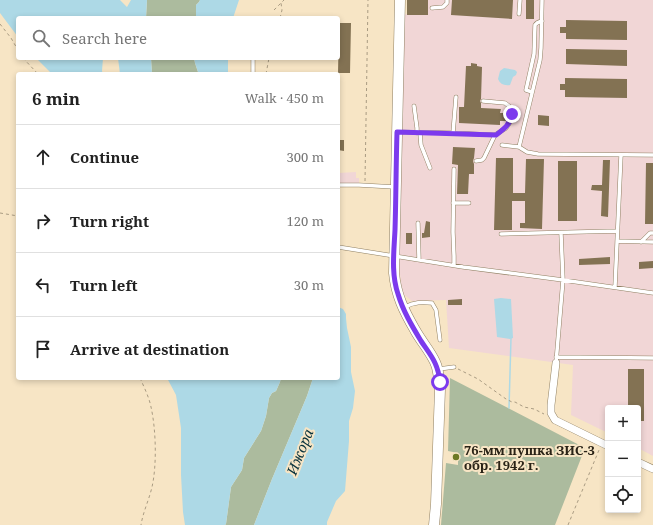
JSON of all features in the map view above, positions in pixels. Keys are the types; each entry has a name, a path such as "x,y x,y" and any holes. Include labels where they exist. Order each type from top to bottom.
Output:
{"main road":[{"path":"400,0 394,256 395,282 403,308 438,369 440,389 434,525"}],"street":[{"path":"556,360 551,405 551,413 555,420 605,445"},
{"path":"641,463 653,469"}],"lane":[{"path":"432,8 444,7 447,0"},
{"path":"519,14 520,0"},
{"path":"519,147 540,60 542,0"},
{"path":"532,92 526,90 534,54 535,26 536,23 542,21"},
{"path":"253,60 253,72"},
{"path":"453,133 456,97"},
{"path":"476,161 484,158 496,135 506,128 511,120 512,110 505,103 483,101"},
{"path":"414,106 421,145 430,168"},
{"path":"397,132 496,135"},
{"path":"502,144 519,147 527,152 538,154 653,155"},
{"path":"615,288 621,155"},
{"path":"454,169 452,232 454,265"},
{"path":"340,185 396,187"},
{"path":"453,203 469,203"},
{"path":"418,223 420,252 419,260"},
{"path":"501,234 617,231"},
{"path":"561,233 563,280 556,360 653,358"},
{"path":"641,242 653,233"},
{"path":"617,241 653,242"},
{"path":"340,247 653,293"},
{"path":"403,308 416,303 432,303 436,310 440,340"},
{"path":"438,369 454,367"}],"path":[{"path":"274,10 284,0"},
{"path":"365,185 368,0"},
{"path":"280,16 282,10 281,3"},
{"path":"0,24 16,47"},
{"path":"25,60 36,72"},
{"path":"266,72 269,60"},
{"path":"0,213 16,216"},
{"path":"454,367 478,379 506,399 524,407 534,409 555,420"},
{"path":"141,380 151,407 155,448 155,465 152,485 141,525"},
{"path":"568,525 605,445"}],"shaded area":[{"path":"407,0 653,0 653,456 641,450 641,405 605,405 605,432 571,415 573,365 449,348 446,300 412,301 402,293 399,265 404,15 407,14"},
{"path":"356,172 356,178 359,178 359,187 340,186 340,173"}],"green space":[{"path":"147,0 200,0 196,5 196,16 146,16"},
{"path":"151,60 194,60 198,72 152,72"},
{"path":"450,378 585,448 555,525 441,525 446,463 458,465 458,453 448,451"},
{"path":"280,380 312,380 254,525 225,525 231,487 242,470 244,458 261,431 266,416 269,398 272,393 276,391"}],"water":[{"path":"0,0 120,0 127,7 131,0 147,0 146,16 16,16 16,34 0,13"},
{"path":"200,0 239,0 234,16 196,16 196,5"},
{"path":"38,60 103,60 102,72 50,72"},
{"path":"118,60 151,60 152,72 120,72"},
{"path":"194,60 228,60 228,72 198,72"},
{"path":"504,68 515,70 517,72 510,85 502,84 498,79 500,71"},
{"path":"494,299 511,299 513,338 510,339 497,337"},
{"name":"Ижора","path":"340,308 343,309 346,314 351,347 351,372 355,391 353,408 349,421 345,491 336,501 327,525 254,525 272,479 312,380 340,380"},
{"path":"168,380 280,380 276,391 272,393 269,398 266,416 261,431 244,458 242,470 231,487 225,525 185,525 181,475 181,428 176,395"}],"building":[{"path":"407,0 428,0 428,15 407,15"},
{"path":"452,0 513,0 512,19 451,15"},
{"path":"526,0 534,0 534,19 526,19"},
{"path":"566,20 627,21 627,40 566,39 566,33 560,33 560,27 566,27"},
{"path":"340,23 351,23 350,73 338,72 338,60 340,60"},
{"path":"566,49 627,50 627,66 566,64"},
{"path":"471,63 482,67 481,108 501,109 500,113 506,113 506,121 500,121 500,125 459,123 459,107 464,107 466,66 471,66"},
{"path":"565,78 627,79 627,98 565,97 565,90 560,90 560,84 565,84"},
{"path":"538,115 549,116 549,126 538,125"},
{"path":"340,140 344,140 344,151 340,150"},
{"path":"453,147 475,148 473,161 474,174 469,174 468,194 457,194 458,165 452,164"},
{"path":"496,158 513,158 513,193 525,193 526,159 544,159 542,229 520,228 520,223 525,223 525,201 512,201 512,230 494,230"},
{"path":"603,160 610,160 608,217 601,216 602,191 591,190 592,185 602,185"},
{"path":"558,161 577,161 577,221 558,221"},
{"path":"646,163 653,163 653,224 645,224"},
{"path":"426,221 430,222 430,237 422,238 422,233 424,233"},
{"path":"406,233 412,233 412,244 406,244"},
{"path":"610,257 610,264 579,265 579,259"},
{"path":"653,261 653,268 639,269 639,262"},
{"path":"462,299 462,305 448,305 448,300"},
{"path":"628,369 644,369 644,421 641,421 641,405 628,405"}],"waterway":[{"path":"509,408 511,338"}],"place":[{"name":"76-мм пушка ЗИС-3 обр. 1942 г.","path":"456,457"}],"route":[{"path":"440,382 438,369 435,362 403,308 395,282 394,256 397,132 496,135 506,128 511,120 512,114"}]}
